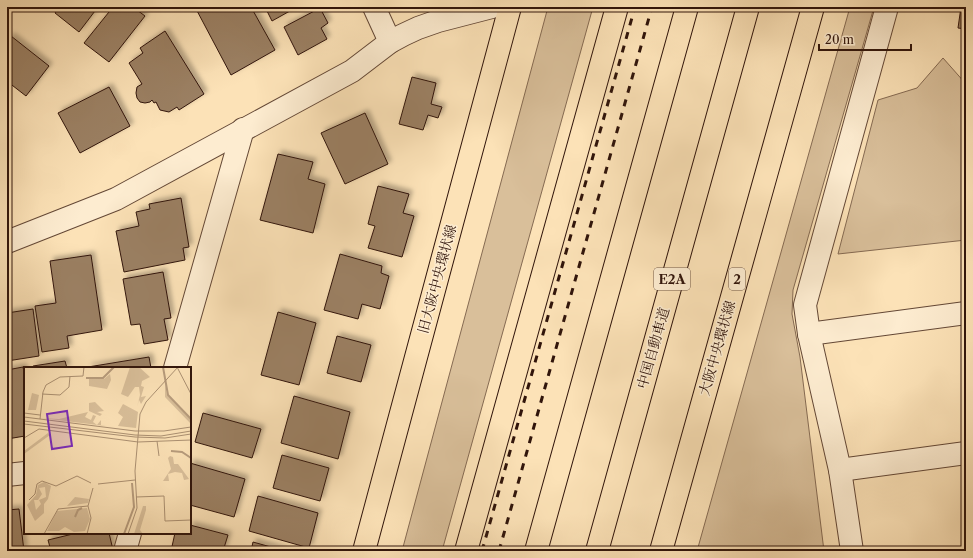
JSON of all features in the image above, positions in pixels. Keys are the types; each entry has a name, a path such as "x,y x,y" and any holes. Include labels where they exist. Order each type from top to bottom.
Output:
{"main road":[{"name":"旧大阪中央環状線","path":"364,551 510,7"},
{"path":"466,551 617,7"},
{"path":"536,551 687,7"},
{"name":"中国自動車道","path":"597,551 748,7"},
{"name":"大阪中央環状線","path":"661,551 812,7"}],"street":[{"path":"374,7 390,42"},
{"path":"7,242 116,199 352,71 390,42 418,28 492,7"},
{"path":"852,551 840,470 809,334 804,305 887,7"},
{"path":"175,367 243,129"},
{"path":"809,334 966,313"},
{"path":"840,470 966,453"},
{"path":"7,475 24,473"},
{"path":"125,551 130,534"}],"shaded area":[{"path":"548,7 593,7 442,551 402,551"},
{"path":"850,7 874,7 793,290 792,314 800,357 824,551 697,551"},
{"path":"943,58 966,84 966,240 838,254 878,100 917,88"}],"building":[{"path":"59,7 98,7 79,32 55,13"},
{"path":"113,7 133,7 145,16 109,62 84,43"},
{"path":"195,7 251,7 275,50 231,75"},
{"path":"265,7 297,7 272,21"},
{"path":"961,7 966,7 966,29 958,28"},
{"path":"320,8 328,23 321,28 327,39 298,55 284,27"},
{"path":"165,31 204,94 179,110 177,107 169,112 160,110 156,102 154,103 152,100 145,103 140,102 136,93 137,87 142,84 129,63 143,53 140,48"},
{"path":"11,36 49,66 26,96 8,82 7,84 7,41"},
{"path":"412,77 436,83 431,104 442,107 438,118 428,115 423,130 399,124"},
{"path":"109,87 130,126 80,153 58,113"},
{"path":"365,113 388,164 345,184 321,133"},
{"path":"278,154 313,162 308,179 325,184 313,233 260,220"},
{"path":"378,186 409,194 403,213 414,216 402,257 368,248 375,226 368,224"},
{"path":"181,198 189,247 183,248 185,260 124,272 116,231 139,226 136,212 150,209 149,204"},
{"path":"340,254 382,266 381,273 389,276 380,309 362,304 358,319 324,310"},
{"path":"91,255 102,330 67,336 69,348 42,352 35,306 56,303 50,261"},
{"path":"163,272 171,318 164,319 168,340 144,344 140,324 131,325 123,279"},
{"path":"33,309 39,356 7,361 7,313"},
{"path":"278,312 316,323 299,385 261,375"},
{"path":"337,336 371,345 361,382 327,373"},
{"path":"149,357 151,367 88,367"},
{"path":"65,361 67,367 33,367"},
{"path":"23,367 24,436 7,439 7,370"},
{"path":"294,396 350,412 338,459 281,443"},
{"path":"203,413 261,429 252,458 195,442"},
{"path":"282,455 329,468 320,501 273,488"},
{"path":"191,463 245,479 234,517 191,505"},
{"path":"258,496 318,513 309,548 249,531"},
{"path":"19,509 24,551 7,551 7,510"},
{"path":"191,525 228,535 223,551 171,551 175,534 191,534"},
{"path":"73,534 109,534 113,550 51,551 48,540"},
{"path":"253,542 285,551 251,551"}],"railway":[{"path":"482,551 635,7"},
{"path":"499,551 652,7"}]}
